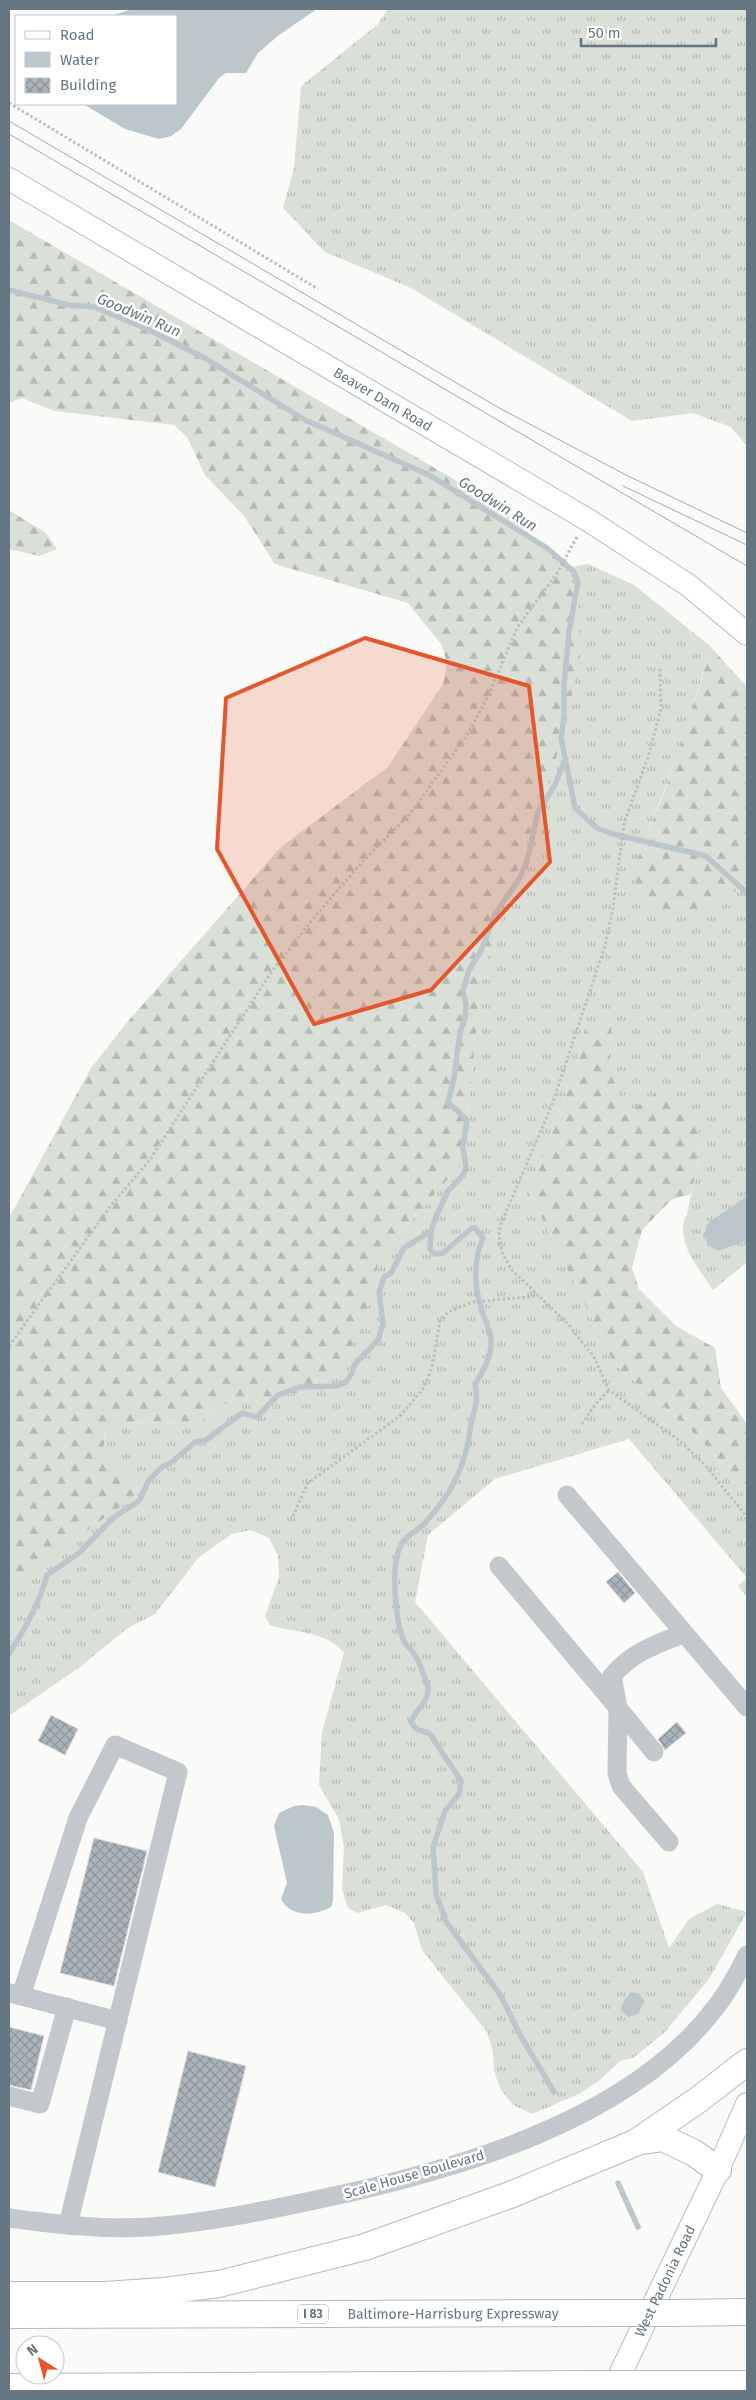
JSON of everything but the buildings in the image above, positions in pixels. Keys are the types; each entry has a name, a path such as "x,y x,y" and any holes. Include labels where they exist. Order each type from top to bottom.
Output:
{"highway":[{"path":"9,2295 105,2295 163,2292 219,2284 365,2247 430,2226 510,2195 635,2142 698,2100 747,2062"},
{"path":"635,2142 663,2138 694,2153 718,2170"},
{"name":"Baltimore-Harrisburg Expressway","path":"9,2315 747,2312"},
{"path":"458,2391 540,2384"},
{"path":"9,2387 540,2384 602,2388 642,2384 747,2384"}],"main road":[{"name":"Beaver Dam Road","path":"9,179 588,520 688,585 747,634"},
{"name":"West Padonia Road","path":"602,2388 718,2170 747,2104"},
{"name":"West Padonia Road","path":"718,2170 747,2137"}],"lane":[{"path":"567,1495 683,1634 747,1707"},
{"path":"499,1566 654,1752"},
{"path":"668,1842 621,1786 617,1773 618,1708 612,1676 622,1664 644,1649 683,1634"},
{"path":"68,2225 118,2021 178,1772 115,1745 78,1818 15,1994 118,2021"},
{"name":"Scale House Boulevard","path":"9,2218 68,2225 147,2227 205,2222 379,2187 460,2164 534,2137 580,2115 621,2091 660,2063 690,2036 715,2009 747,1955"},
{"path":"9,2096 40,2104 67,2008"}],"path":[{"path":"9,103 318,289"},
{"path":"9,1346 112,1204 149,1161 272,971 364,860 410,814 469,732 490,692 517,628 557,573 572,544"},
{"path":"660,669 661,709 648,757 624,822 610,927 598,971 552,1105 510,1199 499,1232 503,1255 512,1270 568,1324 594,1358 609,1390 680,1441 704,1464 747,1517"},
{"path":"291,1521 307,1484 400,1415 414,1400 429,1379 440,1321 457,1306 473,1302 539,1296"},
{"path":"582,1424 595,1405 609,1390"}],"highlighted area":[{"path":"365,638 529,686 550,862 431,990 314,1024 217,849 226,698"}],"green space":[{"path":"388,9 747,9 747,446 731,427 693,413 632,421 411,288 325,252 283,208 294,168 301,86 377,25"},
{"path":"9,220 493,502 567,568 580,615 576,674 565,732 482,975 463,1162 388,1247 378,1265 362,1333 322,1383 306,1392 227,1403 197,1424 121,1422 105,1432 103,1454 145,1489 9,1586 9,1218 91,1068 130,1019 281,847 388,767 443,684 447,664 442,645 408,603 275,564 244,516 205,475 187,437 174,425 55,411 22,398 9,403"},
{"path":"9,510 46,533 57,549 39,556 9,549"},
{"path":"588,564 634,585 710,646 685,731 633,870 720,896 747,888 747,1262 713,1290 695,1263 685,1244 683,1234 703,1141 624,1115 610,1064 612,1024 585,1029 576,1064 530,1194 615,1365 688,1427 724,1465 747,1500 747,1578 629,1439 495,1479 428,1535 415,1602 643,1872 669,1948 689,1919 717,1904 747,1912 709,1979 665,2032 633,2058 620,2061 600,2080 579,2094 532,2114 513,2105 501,2090 494,2071 493,2052 487,2032 422,1950 414,1923 405,1913 386,1905 357,1913 348,1908 342,1889 344,1848 339,1819 319,1785 322,1732 344,1653 329,1640 270,1625 265,1616 279,1577 278,1556 269,1538 251,1530 232,1534 199,1557 155,1614 126,1629 80,1667 9,1716 9,1586 144,1489 103,1454 105,1432 121,1422 197,1424 227,1403 306,1392 362,1333 378,1265 388,1247 463,1162 482,975 565,732 580,615 567,568","holes":["631,1992 638,1993 628,2017 620,2010 624,2000"]},
{"path":"710,646 747,687 747,888 720,896 699,920 643,902 633,870 666,787 701,682"},
{"path":"612,1024 610,1064 624,1115 662,1089 687,1109 703,1141 691,1194 671,1200 642,1230 632,1268 639,1289 676,1326 715,1348 721,1388 747,1424 747,1500 724,1465 688,1427 615,1365 530,1194 576,1064 585,1029"},
{"path":"747,1578 747,1597 738,1586"}],"water":[{"path":"133,9 317,9 279,35 258,53 246,73 226,73 219,78 181,129 171,136 159,139 125,129 85,105 178,105 178,15 113,15"},
{"path":"747,1196 747,1241 718,1251 710,1246 703,1236 708,1223"},
{"path":"294,1806 316,1807 328,1815 334,1833 333,1901 331,1907 318,1912 304,1914 291,1910 281,1899 287,1883 274,1826 279,1813"},
{"path":"631,1992 638,1993 645,2001 638,2014 628,2017 620,2010 624,2000"}],"waterway":[{"name":"Goodwin Run","path":"9,290 69,305 94,307 145,328 203,357 305,420 429,475 547,548 573,571 578,582 569,632 561,738 575,808 597,828 613,834 706,856 747,893"},
{"path":"554,2092 519,2033 501,1996 447,1923 436,1894 433,1847 445,1811 459,1794 461,1781 430,1734 416,1729 411,1722 426,1699 428,1687 419,1662 405,1643 402,1634 395,1596 395,1569 401,1545 407,1537 425,1523 435,1512 457,1477 466,1453 476,1405 475,1384 486,1364 491,1347 491,1337 479,1302 476,1284 476,1265 483,1238 475,1228 472,1228 443,1253 434,1254 430,1249 431,1231 436,1217 448,1191 463,1175 466,1167 463,1148 467,1120 448,1102 454,1078 460,1032 465,1019 466,1005 463,991 469,970 481,951 495,914 519,879 527,861 538,812 555,785 565,759"},
{"path":"9,1654 36,1606 47,1575 79,1553 114,1517 139,1501 149,1480 162,1467 172,1462 195,1442 206,1440 242,1413 257,1417 278,1395 300,1387 337,1386 346,1382 355,1364 378,1340 383,1324 379,1292 384,1277 391,1273 404,1248 431,1231"},
{"path":"618,2183 638,2227"}],"tram line":[{"path":"9,121 501,409 626,475 747,533"},
{"path":"9,134 747,566"},
{"path":"623,486 747,545"}]}
